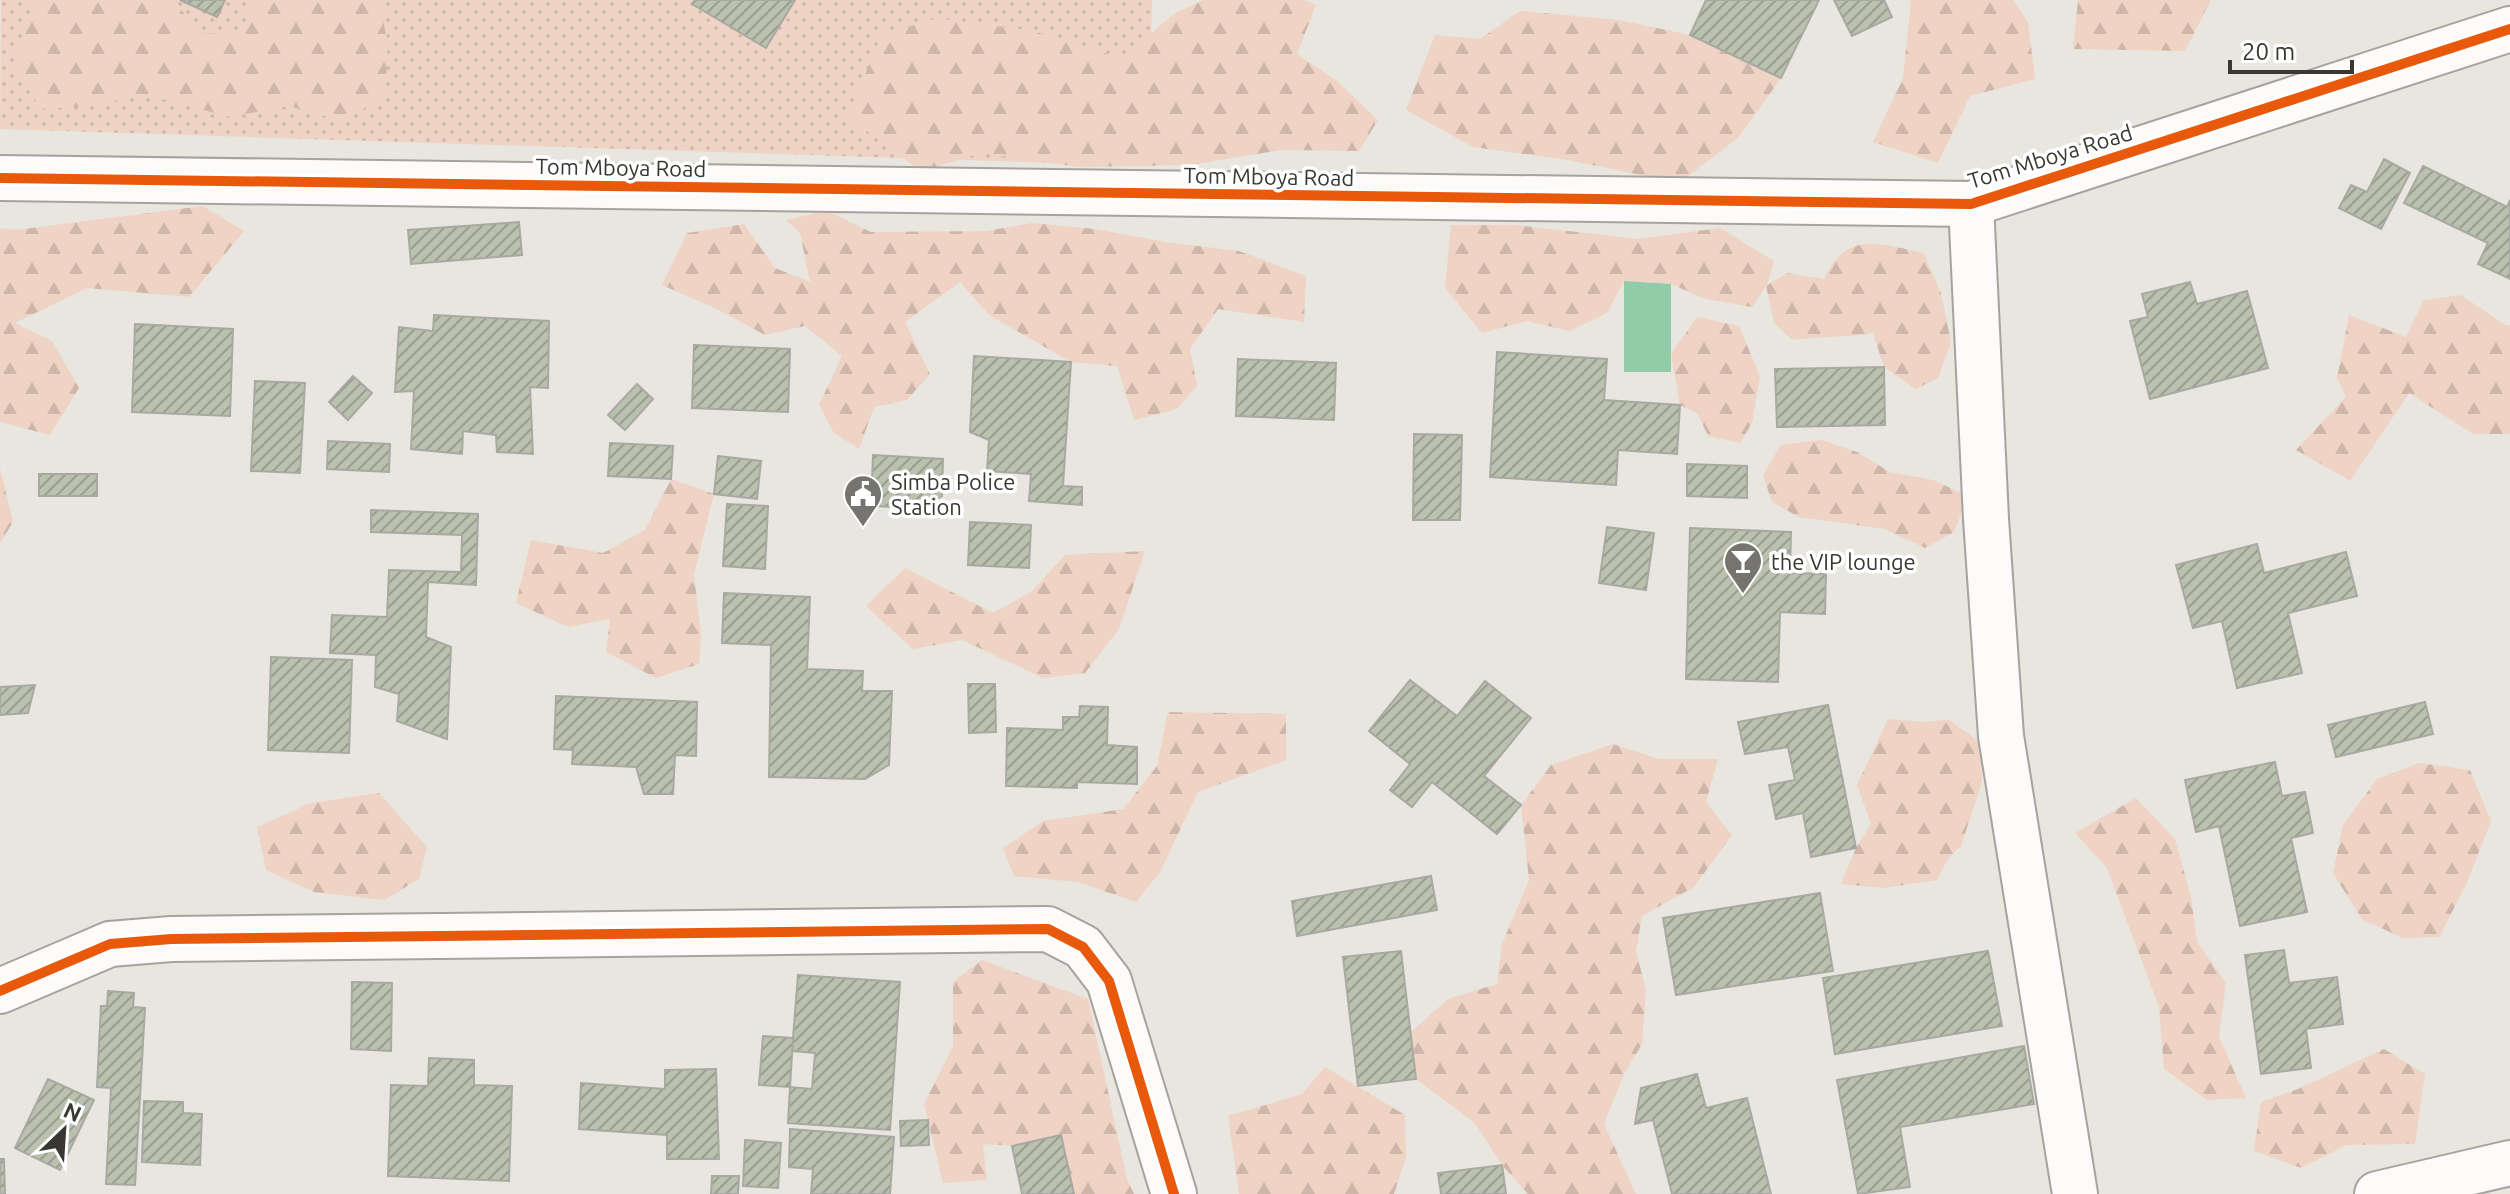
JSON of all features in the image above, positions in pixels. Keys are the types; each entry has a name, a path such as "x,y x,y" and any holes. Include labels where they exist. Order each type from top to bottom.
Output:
{"street":[{"name":"Tom Mboya Road","path":"0,178 1971,204 2510,29"},
{"path":"1971,204 1986,519 2001,736 2075,1194"},
{"path":"0,991 110,944 171,939 1048,929 1083,947 1109,981 1174,1194"},
{"path":"2377,1194 2510,1163"}],"green space":[{"path":"1,0 1152,0 1149,166 0,129"},
{"path":"32,0 173,0 202,34 242,32 255,0 379,0 388,44 385,95 344,121 288,106 230,117 143,94 94,106 41,109 13,65 34,5"},
{"path":"1203,0 1304,0 1316,5 1297,54 1337,81 1378,120 1359,151 1281,150 1190,165 1079,167 982,153 921,171 848,117 881,35 937,18 1033,31 1121,58 1174,14"},
{"path":"1911,0 2013,0 2028,22 2035,79 1970,96 1938,163 1873,142 1903,78"},
{"path":"2078,0 2211,0 2185,51 2073,49"},
{"path":"1520,11 1619,20 1690,35 1781,78 1738,138 1679,183 1568,160 1473,147 1406,110 1435,35 1480,39"},
{"path":"203,206 244,231 189,297 87,288 15,323 52,341 79,388 50,435 0,422 0,228 16,230"},
{"path":"827,211 871,232 986,231 1032,223 1095,229 1239,251 1306,276 1304,322 1218,309 1190,349 1197,386 1177,409 1134,420 1117,366 1071,362 989,315 960,282 905,322 930,374 907,400 874,407 859,449 834,433 819,405 842,356 805,326 765,335 717,309 662,285 687,233 744,224 775,268 810,282 800,233 786,220"},
{"path":"1451,225 1515,225 1639,239 1720,228 1774,261 1767,285 1787,273 1824,279 1833,263 1854,246 1879,244 1924,253 1941,293 1951,342 1938,378 1916,389 1884,367 1873,333 1792,340 1774,323 1766,286 1752,307 1705,299 1671,284 1624,281 1607,313 1570,331 1526,321 1482,333 1445,288"},
{"path":"2461,295 2507,326 2510,325 2510,434 2473,434 2409,393 2350,481 2296,450 2346,397 2337,378 2349,315 2406,337 2424,300"},
{"path":"1697,317 1739,326 1760,376 1752,423 1740,443 1708,436 1698,414 1680,405 1671,354"},
{"path":"1822,440 1857,452 1890,472 1933,480 1968,496 1954,532 1925,548 1885,529 1799,517 1772,502 1763,475 1781,445"},
{"path":"0,468 13,522 0,543"},
{"path":"671,479 714,494 694,574 701,636 699,664 656,678 606,652 610,619 568,627 516,603 531,540 603,553 645,530"},
{"path":"1145,551 1119,629 1085,673 1043,678 962,640 913,649 866,606 905,568 993,613 1031,592 1065,555"},
{"path":"1168,712 1286,714 1286,760 1198,792 1160,872 1136,902 1078,882 1014,876 1003,848 1043,821 1123,809 1157,766"},
{"path":"1888,719 1923,722 1949,720 1981,743 1982,782 1961,846 1948,859 1937,880 1883,888 1841,884 1856,848 1871,824 1857,785"},
{"path":"1613,744 1659,759 1718,759 1706,802 1732,835 1694,887 1642,916 1636,951 1646,990 1642,1044 1624,1074 1604,1124 1636,1194 1528,1194 1502,1165 1475,1123 1416,1079 1410,1033 1448,999 1497,984 1502,944 1529,880 1521,805 1551,765"},
{"path":"2419,763 2470,770 2491,821 2466,885 2439,937 2403,938 2362,919 2333,873 2343,825 2377,779"},
{"path":"379,793 427,847 419,879 384,900 314,892 266,870 257,827 311,803"},
{"path":"2136,798 2175,839 2191,897 2197,942 2226,983 2219,1037 2246,1098 2207,1100 2164,1069 2159,1007 2107,868 2075,833"},
{"path":"982,960 1088,999 1127,1179 1134,1194 1075,1194 1061,1136 1012,1146 983,1144 987,1180 943,1183 924,1104 953,1047 953,982"},
{"path":"2384,1049 2425,1074 2415,1144 2347,1145 2301,1168 2254,1151 2261,1102 2298,1089"},
{"path":"1325,1067 1405,1115 1406,1157 1394,1194 1239,1194 1228,1116 1302,1094"}],"shaded area":[{"path":"1624,281 1671,284 1671,372 1624,372"}],"building":[{"path":"180,0 225,0 217,17"},
{"path":"695,0 795,0 766,48 692,4"},
{"path":"1706,0 1819,0 1781,78 1690,35"},
{"path":"1834,0 1884,0 1892,17 1852,36"},
{"path":"2384,159 2410,173 2381,229 2339,208 2351,185 2367,192"},
{"path":"2423,166 2507,207 2510,200 2510,279 2478,264 2488,243 2404,203"},
{"path":"519,222 522,255 411,264 408,230"},
{"path":"2190,282 2197,304 2247,291 2268,368 2150,399 2130,321 2148,317 2142,294"},
{"path":"434,315 549,321 548,388 530,387 533,454 497,452 496,435 463,431 462,454 411,449 414,391 395,392 399,327 433,331"},
{"path":"135,324 233,329 230,416 132,412"},
{"path":"694,345 790,349 788,412 692,408"},
{"path":"1497,352 1607,359 1604,400 1680,405 1677,454 1618,450 1616,485 1490,477"},
{"path":"974,356 1071,362 1063,486 1082,487 1082,505 1029,501 1031,474 987,471 989,440 970,432"},
{"path":"1238,359 1336,363 1334,420 1236,416"},
{"path":"1884,367 1885,425 1777,427 1775,369"},
{"path":"353,376 372,393 348,420 329,402"},
{"path":"255,381 305,383 300,473 251,471"},
{"path":"637,384 653,399 625,430 608,415"},
{"path":"1414,434 1462,435 1460,520 1413,520"},
{"path":"328,441 390,444 389,472 327,469"},
{"path":"610,443 673,446 671,479 608,476"},
{"path":"873,455 943,459 942,496 922,508 871,506"},
{"path":"718,456 761,461 757,499 714,494"},
{"path":"1687,464 1747,466 1747,498 1687,496"},
{"path":"39,474 97,474 97,496 39,496"},
{"path":"727,504 768,506 765,569 723,566"},
{"path":"371,510 478,514 476,585 428,582 426,637 451,647 447,739 397,721 399,694 375,687 376,655 330,653 332,615 387,617 389,570 461,572 462,535 371,532"},
{"path":"970,522 1031,525 1029,568 968,565"},
{"path":"1607,527 1654,533 1646,590 1599,583"},
{"path":"1690,528 1791,532 1790,573 1826,574 1825,614 1780,612 1778,682 1686,679"},
{"path":"2257,544 2264,573 2346,552 2357,596 2288,613 2302,673 2237,688 2222,621 2193,628 2176,565"},
{"path":"724,593 810,597 807,669 863,671 862,691 892,691 889,765 865,779 769,777 771,645 722,643"},
{"path":"271,657 352,660 349,753 268,750"},
{"path":"1410,680 1457,716 1485,681 1531,718 1484,776 1521,805 1497,834 1432,782 1412,807 1390,790 1410,764 1369,731"},
{"path":"968,684 995,684 996,732 969,733"},
{"path":"35,685 28,713 0,715 0,687"},
{"path":"556,696 697,702 696,756 675,755 673,794 644,794 636,767 572,764 573,750 554,749"},
{"path":"2425,702 2433,734 2336,757 2328,725"},
{"path":"1828,705 1856,848 1811,857 1803,813 1776,819 1769,785 1795,780 1788,747 1745,754 1738,722"},
{"path":"1080,706 1108,707 1107,745 1137,747 1137,784 1077,782 1077,788 1006,786 1007,728 1063,730 1063,717 1079,717"},
{"path":"2275,762 2282,796 2305,792 2313,833 2291,838 2307,912 2240,926 2219,826 2196,832 2185,780"},
{"path":"1431,876 1437,910 1297,936 1292,901"},
{"path":"1820,893 1833,971 1676,995 1663,918"},
{"path":"2284,950 2289,983 2337,977 2343,1024 2306,1029 2311,1068 2261,1074 2245,955"},
{"path":"1401,951 1416,1079 1358,1086 1343,957"},
{"path":"1988,951 2002,1026 1835,1054 1823,978"},
{"path":"798,975 900,982 890,1130 788,1123 790,1087 812,1089 815,1053 792,1051"},
{"path":"352,982 392,983 391,1051 351,1049"},
{"path":"108,991 134,993 133,1007 145,1008 135,1185 106,1184 111,1088 97,1087 101,1006 107,1006"},
{"path":"763,1036 793,1038 790,1087 759,1085"},
{"path":"2024,1046 2034,1104 1900,1127 1910,1187 1858,1194 1837,1080"},
{"path":"429,1058 474,1060 474,1085 512,1086 509,1181 388,1176 391,1085 428,1086"},
{"path":"716,1069 719,1159 667,1159 667,1135 579,1129 581,1083 665,1089 665,1070"},
{"path":"1697,1074 1706,1108 1747,1098 1771,1194 1672,1194 1653,1120 1635,1124 1641,1088"},
{"path":"48,1079 94,1100 60,1170 15,1148"},
{"path":"144,1101 183,1102 183,1113 202,1114 200,1165 142,1162"},
{"path":"928,1120 929,1145 901,1146 900,1121"},
{"path":"790,1129 894,1137 890,1194 811,1194 813,1169 789,1167"},
{"path":"1061,1135 1074,1194 1022,1194 1012,1146"},
{"path":"745,1140 781,1143 778,1188 743,1186"},
{"path":"0,1159 4,1159 5,1194 0,1194"},
{"path":"1502,1165 1506,1194 1441,1194 1438,1173"},
{"path":"712,1176 739,1176 738,1194 711,1194"}],"cycle path":[{"path":"0,178 1971,204 2510,29"},
{"path":"0,991 110,944 171,939 1048,929 1083,947 1109,981 1174,1194"}],"place":[{"name":"Simba Police Station","path":"863,528"},
{"name":"the VIP lounge","path":"1743,595"}]}
